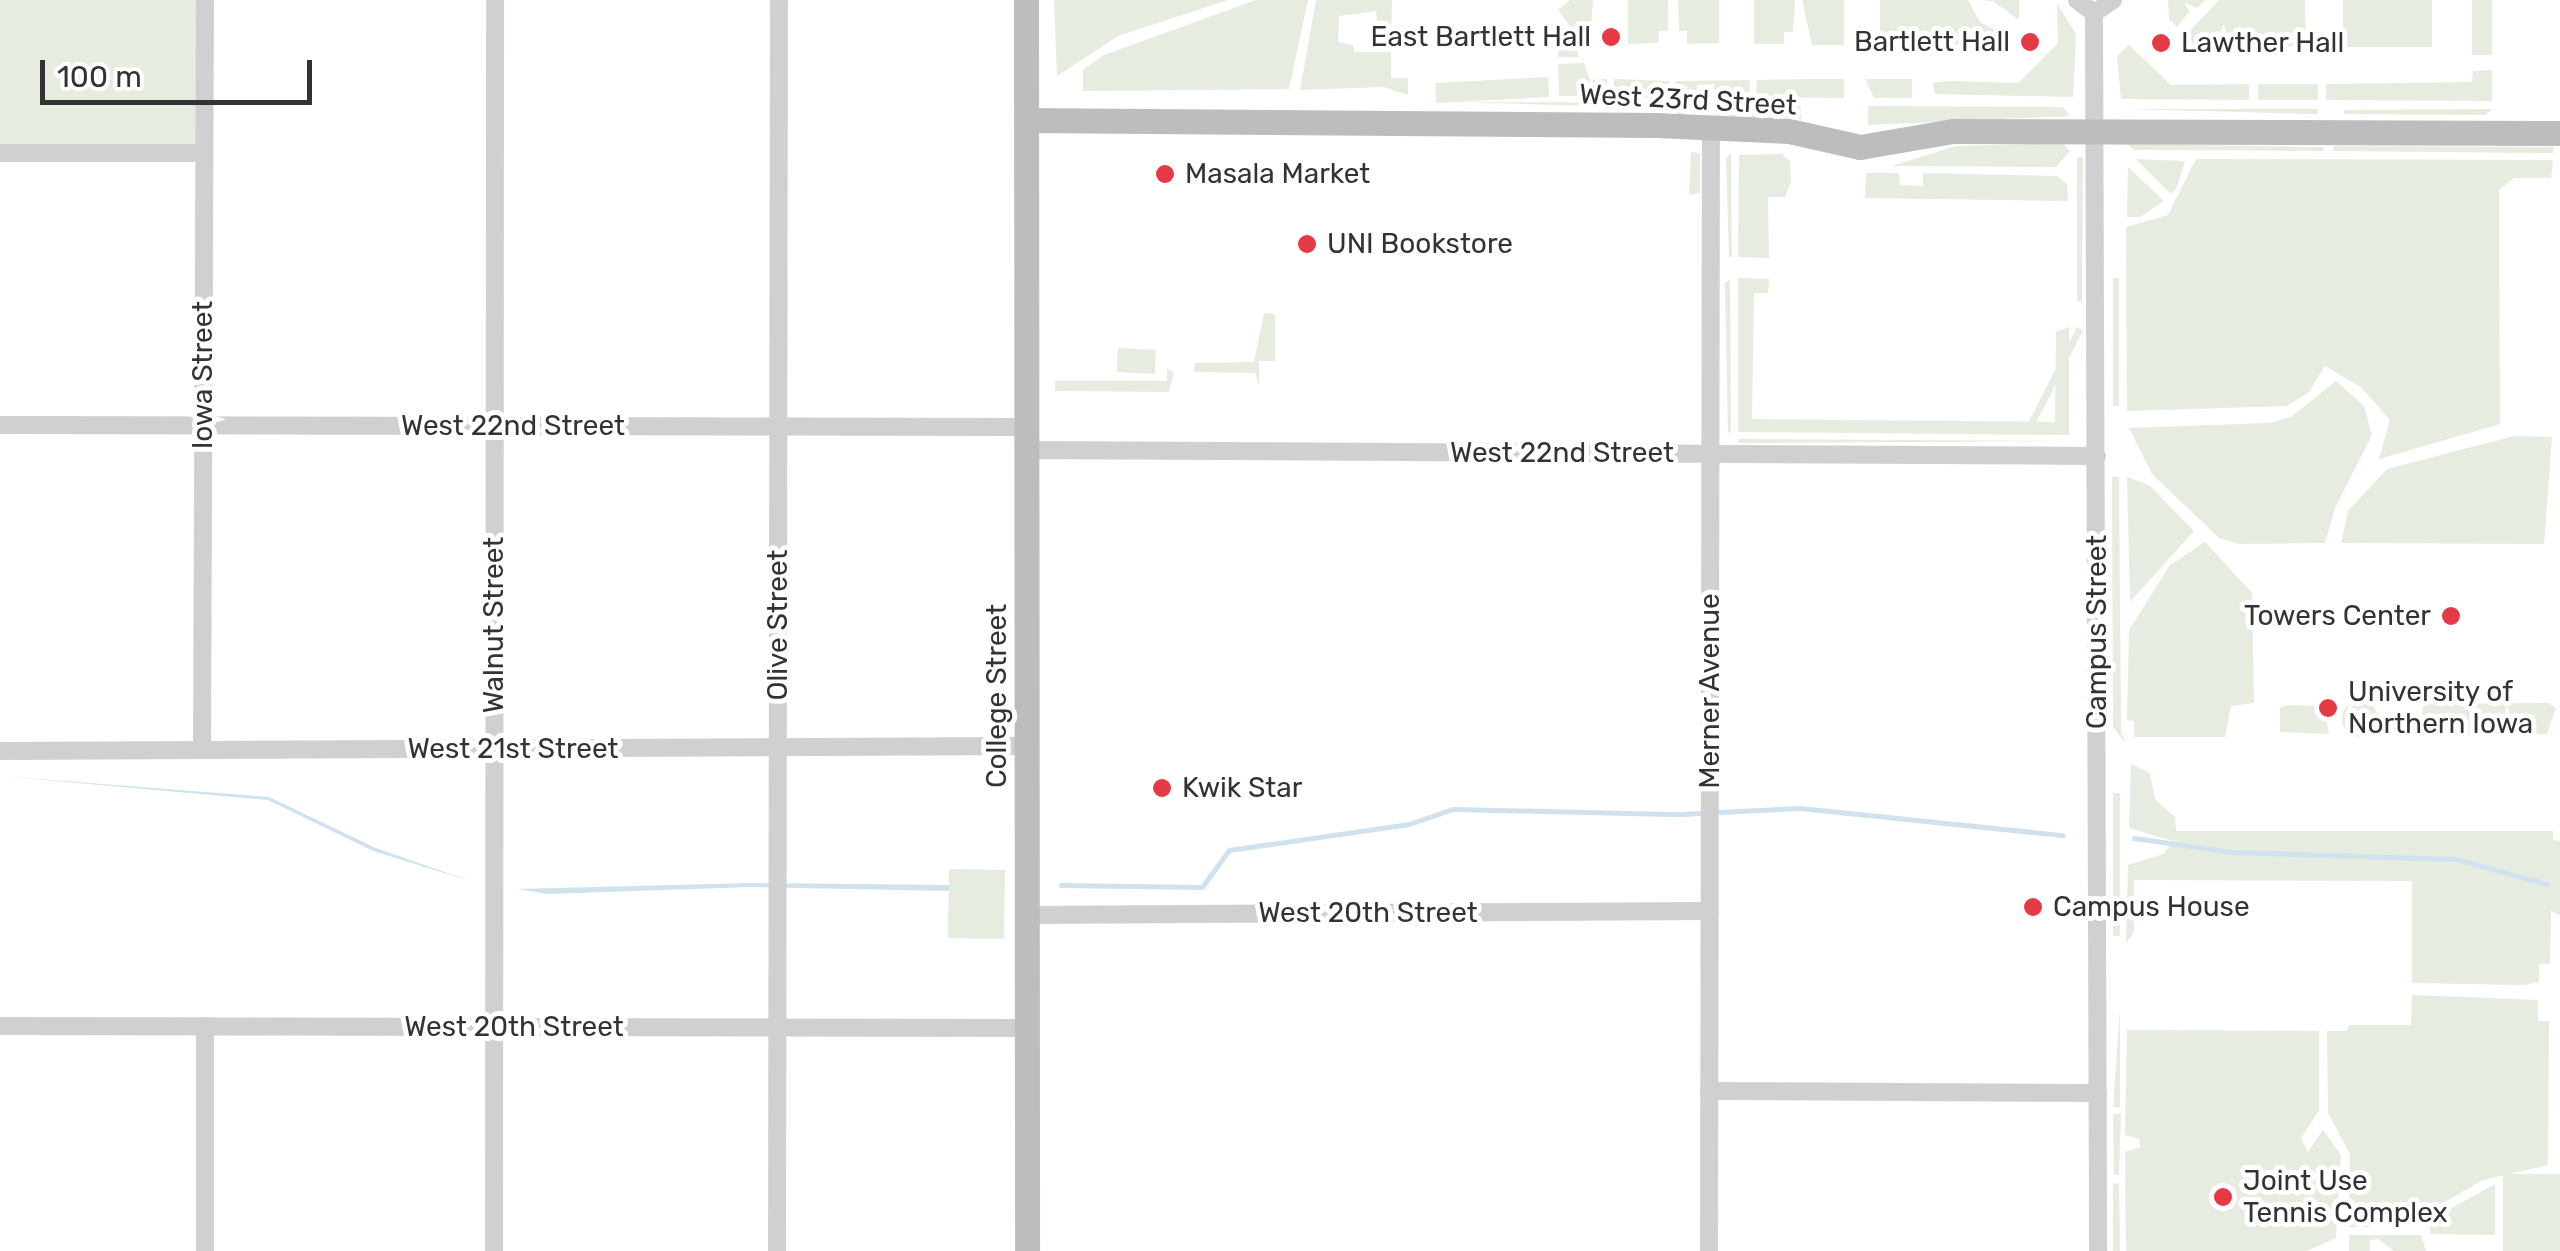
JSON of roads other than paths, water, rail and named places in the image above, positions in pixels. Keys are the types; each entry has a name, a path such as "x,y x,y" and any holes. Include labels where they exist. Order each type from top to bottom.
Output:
{"street":[{"name":"Iowa Street","path":"202,750 204,0"},
{"name":"Walnut Street","path":"494,0 494,1251"},
{"name":"Olive Street","path":"778,1251 779,0"},
{"name":"College Street","path":"1026,0 1032,120 1027,438 1027,1251"},
{"path":"2076,0 2094,13 2113,0"},
{"name":"Campus Street","path":"2094,13 2098,1251"},
{"name":"West 23rd Street","path":"1032,120 1789,131 1860,147 1953,131 2560,133"},
{"name":"Merner Avenue","path":"1709,1251 1711,130"},
{"path":"0,154 204,153"},
{"name":"West 22nd Street","path":"0,425 778,426 1027,438 1710,454 2097,456"},
{"name":"West 21st Street","path":"0,752 1027,746"},
{"name":"West 20th Street","path":"1027,914 1710,911"},
{"name":"West 20th Street","path":"0,1026 1027,1028"},
{"path":"205,1026 205,1251"},
{"path":"1710,1092 2098,1093"}],"water":[{"path":"0,776 269,797 376,848 470,881 373,851 268,800"},
{"path":"751,883 949,885 949,891 750,887 548,894 517,889"}],"waterway":[{"path":"1061,885 1202,887 1229,850 1409,824 1453,809 1681,814 1800,808 2063,835"},
{"path":"2134,838 2232,852 2456,859 2547,884"}],"place":[{"name":"East Bartlett Hall","path":"1611,37"},
{"name":"Bartlett Hall","path":"2030,42"},
{"name":"Lawther Hall","path":"2161,43"},
{"name":"Masala Market","path":"1165,174"},
{"name":"UNI Bookstore","path":"1307,244"},
{"name":"Towers Center","path":"2451,616"},
{"name":"University of Northern Iowa","path":"2328,708"},
{"name":"Kwik Star","path":"1162,788"},
{"name":"Campus House","path":"2033,907"},
{"name":"Joint Use Tennis Complex","path":"2223,1197"}]}
